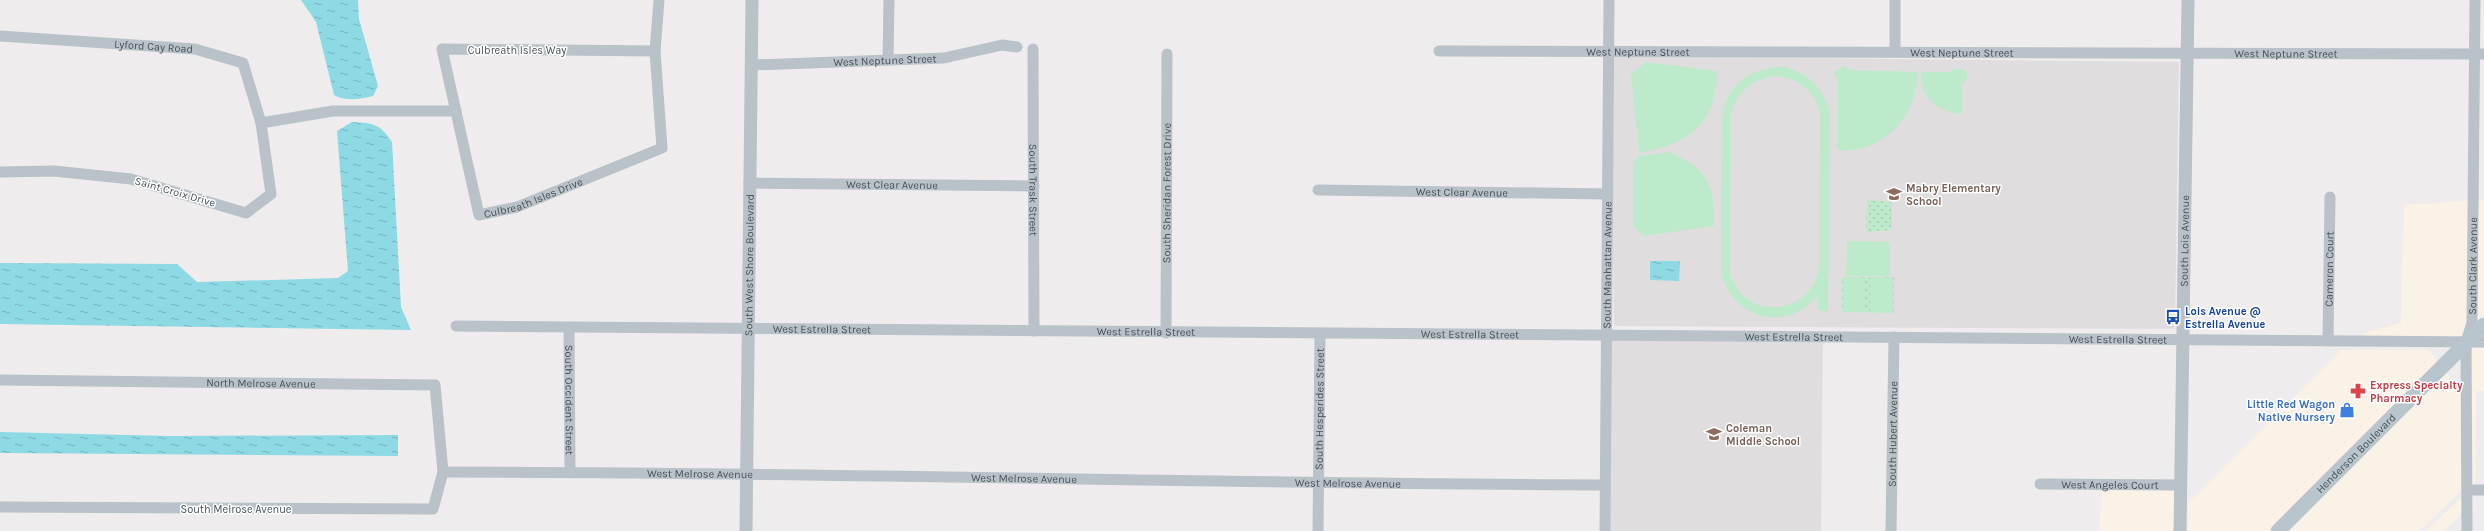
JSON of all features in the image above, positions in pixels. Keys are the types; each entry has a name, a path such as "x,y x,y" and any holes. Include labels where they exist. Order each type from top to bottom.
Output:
{"main road":[{"name":"Henderson Boulevard","path":"2278,531 2484,325"}],"street":[{"name":"Culbreath Isles Drive","path":"456,111 479,215 517,207 662,148 655,51 659,0"},
{"name":"South West Shore Boulevard","path":"746,531 752,0"},
{"path":"888,60 889,0"},
{"name":"South Manhattan Avenue","path":"1605,531 1608,334 1606,194 1609,0"},
{"path":"1895,52 1896,0"},
{"name":"South Lois Avenue","path":"2180,531 2188,0"},
{"name":"South Clark Avenue","path":"2467,531 2468,490 2466,342 2472,323 2480,54 2475,0"},
{"name":"Lyford Cay Road","path":"0,36 195,50 243,63 261,124"},
{"name":"West Neptune Street","path":"752,65 944,58 1002,45 1017,47"},
{"name":"Culbreath Isles Way","path":"456,111 442,49 655,51"},
{"name":"South Trask Street","path":"1033,49 1034,331"},
{"name":"West Neptune Street","path":"1439,51 2480,54"},
{"name":"South Sheridan Forest Drive","path":"1166,333 1167,54"},
{"path":"261,124 332,111 456,111"},
{"name":"Saint Croix Drive","path":"0,172 54,172 131,179 246,213 271,194 261,124"},
{"name":"West Clear Avenue","path":"749,183 1034,186"},
{"name":"West Clear Avenue","path":"1318,190 1606,194"},
{"name":"Cameron Court","path":"2328,341 2330,197"},
{"name":"West Estrella Street","path":"456,326 1166,333 1608,334 2484,342"},
{"name":"South Occident Street","path":"569,328 570,472"},
{"name":"South Hesperides Street","path":"1318,531 1320,334"},
{"name":"South Hubert Avenue","path":"1891,531 1894,337"},
{"name":"North Melrose Avenue","path":"0,380 435,385 443,472"},
{"name":"West Melrose Avenue","path":"443,472 747,473 1319,484 1605,485"},
{"name":"South Melrose Avenue","path":"0,507 433,509 443,472"},
{"name":"West Angeles Court","path":"2040,484 2181,485"},
{"path":"2468,490 2484,490"}],"shaded area":[{"name":"Mabry Elementary School","path":"1610,56 2179,62 2175,329 1614,326"},
{"path":"2484,200 2484,318 2477,325 2478,201"},
{"path":"2468,201 2467,322 2463,337 2362,336 2367,332 2401,323 2404,205"},
{"name":"Coleman Middle School","path":"1608,334 1823,336 1821,531 1605,531"},
{"path":"2471,348 2484,348 2484,391 2476,391 2475,485 2473,485"},
{"path":"2341,350 2429,350 2463,395 2464,488 2419,531 2188,531 2188,503"},
{"path":"2102,490 2176,491 2175,531 2099,531"},
{"path":"2463,496 2462,513 2444,531 2426,531"}],"green space":[{"path":"1646,62 1718,71 1716,90 1712,105 1705,118 1696,129 1686,137 1672,144 1639,153 1631,74"},
{"path":"1844,66 1852,70 1918,72 1912,103 1904,117 1894,129 1882,139 1869,146 1853,150 1837,150 1838,83 1834,72"},
{"path":"1785,67 1808,78 1824,96 1830,113 1828,311 1818,311 1818,295 1806,307 1792,314 1778,317 1763,316 1749,311 1737,302 1728,290 1721,274 1722,118 1724,106 1735,87 1742,80 1761,70","holes":["1775,76 1783,77 1803,86 1813,96 1820,110 1819,267 1814,284 1804,296 1791,304 1776,307 1761,306 1748,299 1737,288 1730,272 1731,118 1735,102 1751,84 1759,80"]},
{"path":"1955,69 1964,69 1967,73 1967,79 1962,85 1962,114 1953,113 1938,107 1927,96 1921,81 1921,72 1949,72"},
{"path":"1669,152 1693,165 1701,172 1706,180 1713,200 1714,226 1644,236 1633,226 1633,163 1640,156"},
{"path":"1867,200 1892,202 1892,230 1866,232"},
{"path":"1847,241 1890,242 1890,276 1846,276"},
{"path":"1842,277 1894,277 1894,313 1842,312"},
{"path":"1845,277 1865,278 1865,312 1844,312"},
{"path":"1870,277 1891,278 1891,312 1870,312"}],"water":[{"path":"301,0 358,0 359,19 378,86 373,96 358,99 343,99 334,95 316,22"},
{"path":"352,122 371,124 380,128 392,142 401,307 411,330 0,324 0,263 177,264 197,282 338,278 348,271 337,131"},
{"path":"1650,261 1680,261 1679,281 1650,280"},
{"path":"0,432 170,436 398,435 398,456 0,453"}],"place":[{"name":"Mabry Elementary School","path":"1894,194"},
{"name":"Lois Avenue @ Estrella Avenue","path":"2173,317"},
{"name":"Express Specialty Pharmacy","path":"2358,391"},
{"name":"Little Red Wagon Native Nursery","path":"2347,410"},
{"name":"Coleman Middle School","path":"1714,434"}]}
